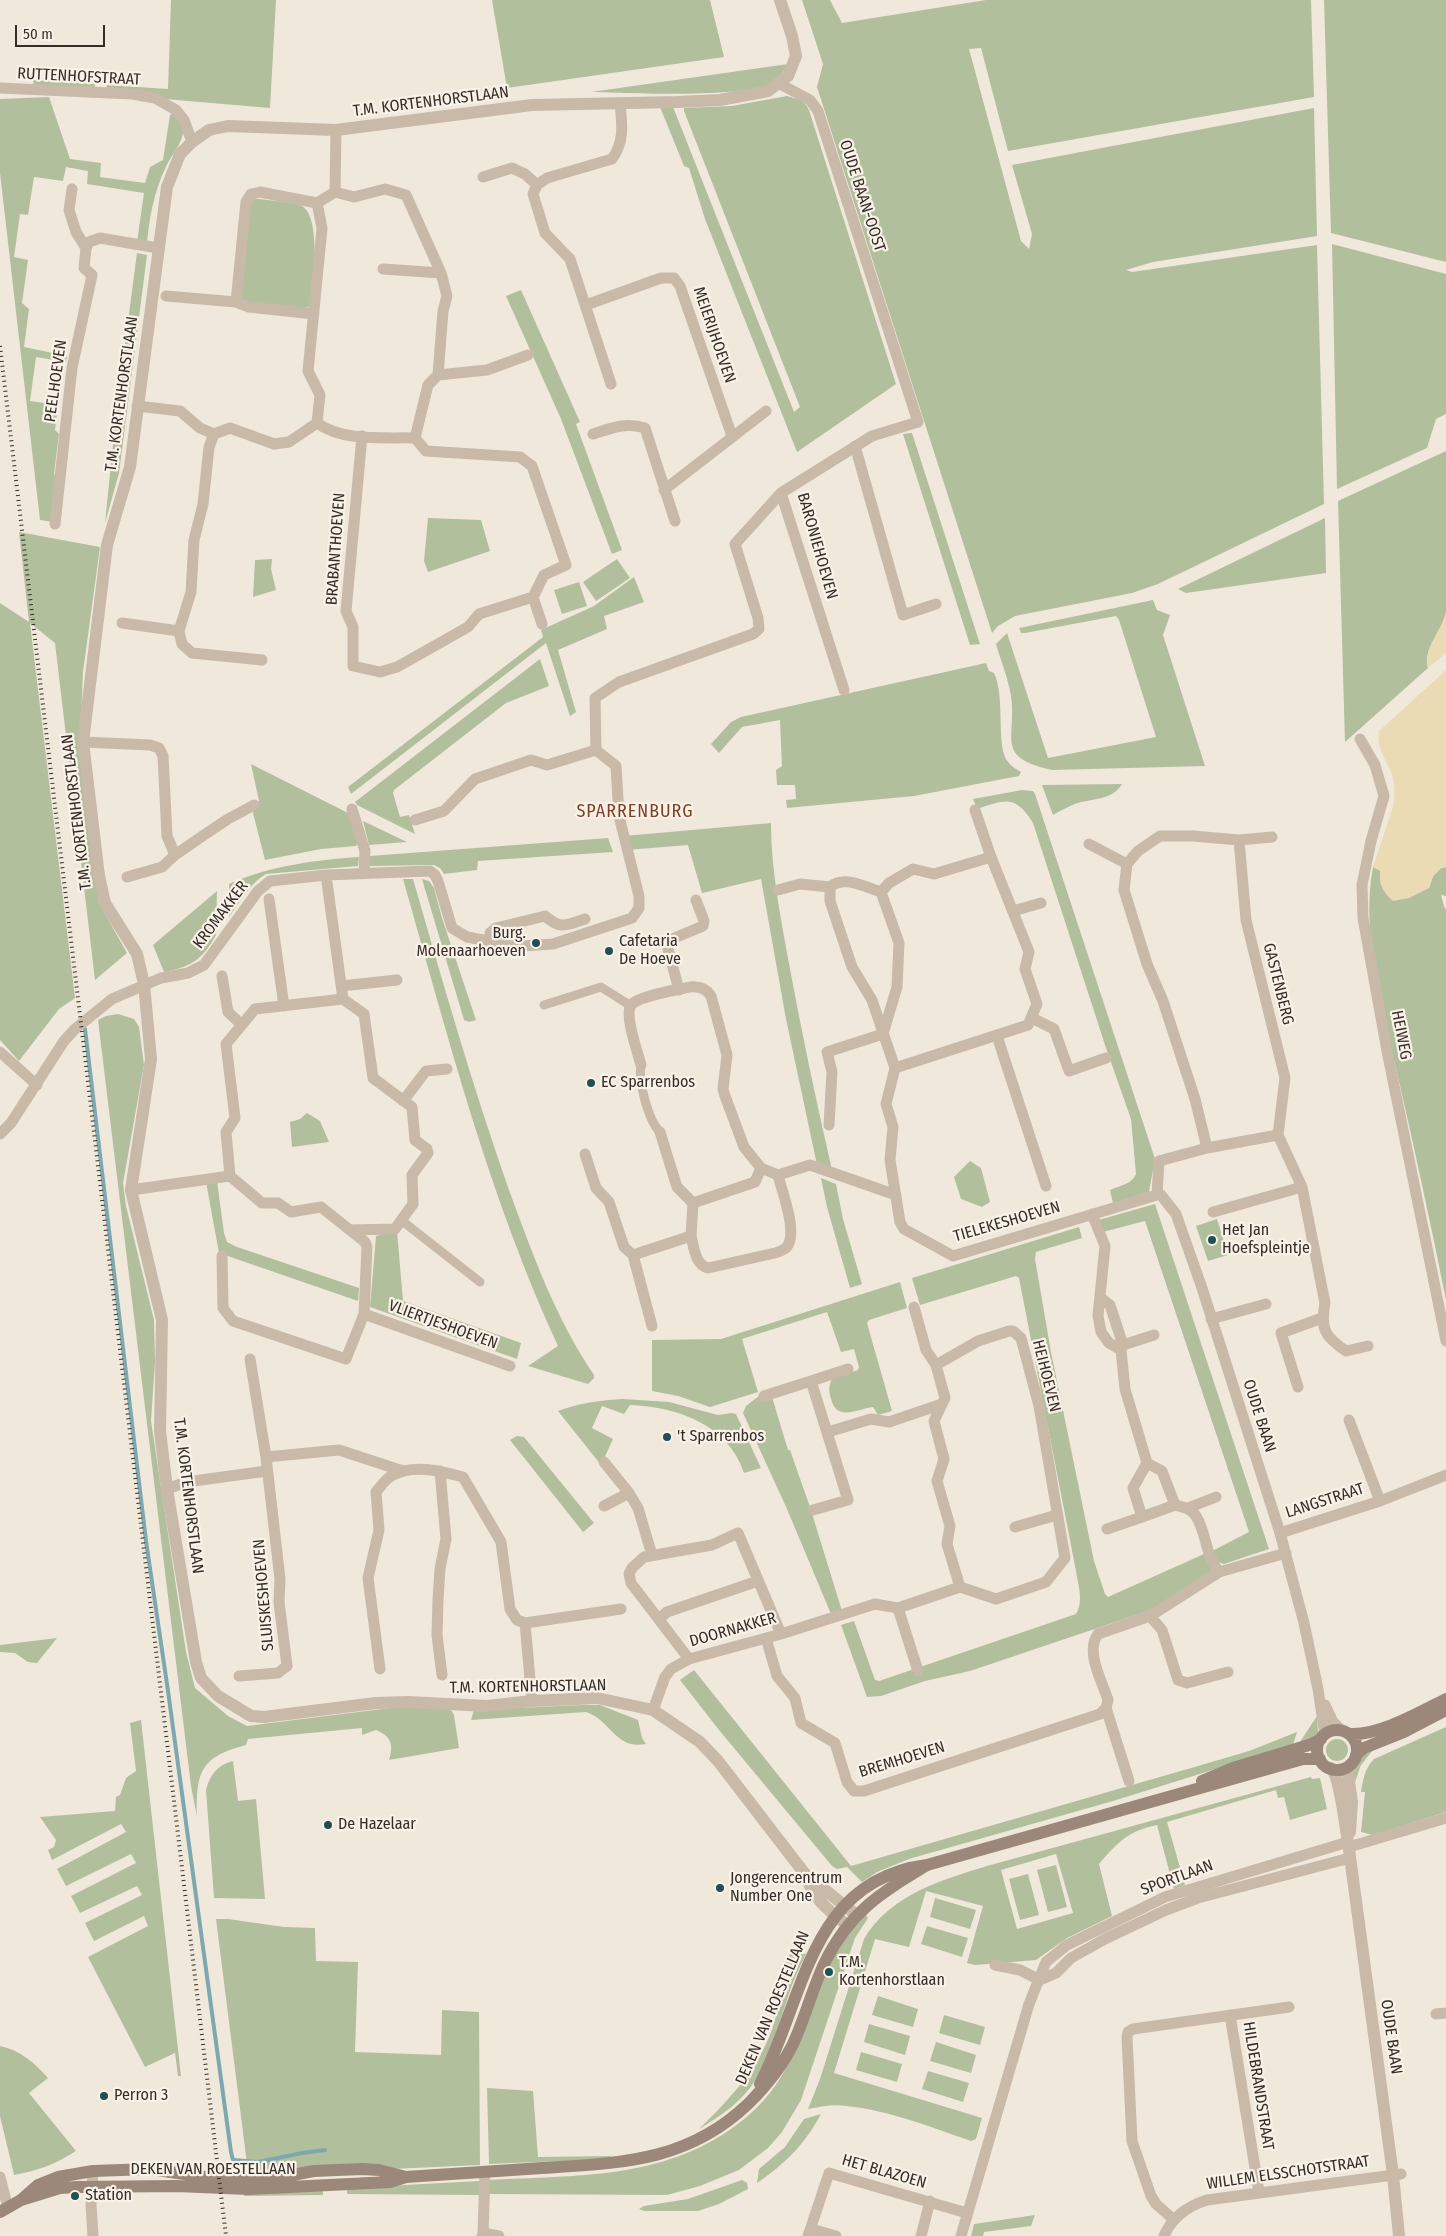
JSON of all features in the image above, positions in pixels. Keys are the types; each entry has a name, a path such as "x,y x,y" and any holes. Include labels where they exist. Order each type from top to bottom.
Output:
{"main road":[{"path":"1446,1699 1384,1727 1360,1735 1330,1731 1323,1737 1318,1748 1320,1759 1331,1768 1342,1769 1364,1748 1404,1732 1446,1710"},
{"path":"1345,1732 1356,1744 1354,1759"},
{"name":"DEKEN VAN ROESTELLAAN","path":"1165,1797 1233,1768 1309,1745 1323,1737"},
{"name":"DEKEN VAN ROESTELLAAN","path":"748,2104 770,2062 811,1956 826,1929 844,1905 878,1879 906,1868 927,1865 1303,1759 1320,1759"},
{"name":"DEKEN VAN ROESTELLAAN","path":"21,2200 60,2188 92,2186 248,2190 390,2182 406,2177 621,2163 675,2151 707,2135 726,2122 765,2087 791,2048 825,1962 847,1925 892,1885 927,1865"},
{"name":"DEKEN VAN ROESTELLAAN","path":"4,2210 21,2200 38,2185 58,2177 93,2170 150,2169 240,2181 277,2179 314,2172 362,2169 379,2170 406,2177"}],"street":[{"path":"780,0 792,36 796,56 788,76 780,84"},
{"name":"T.M. KORTENHORSTLAAN","path":"780,84 768,92 751,96 694,101 532,105 336,130 228,126 210,130 192,142 180,154 166,187 130,468 107,545 83,723 83,742 99,876 105,903 136,954 144,984 151,1059 131,1190 162,1320 160,1431 167,1489 196,1662 201,1678 218,1696 251,1716 264,1717 376,1703 408,1702 487,1706 532,1701 597,1698 653,1710 700,1742 718,1760 805,1874 856,1915"},
{"name":"OUDE BAAN-OOST","path":"780,84 810,100 818,111 918,422"},
{"name":"RUTTENHOFSTRAAT","path":"0,88 132,94 155,98 176,110 184,120 192,142"},
{"path":"611,384 570,259 545,233 533,194 538,185 546,178 612,159 619,150 623,134 620,104"},
{"path":"335,192 336,130"},
{"path":"483,177 512,168 525,174 538,185"},
{"name":"PEELHOEVEN","path":"55,524 72,368 92,275 84,268 86,248 76,232 69,210 72,189"},
{"path":"236,302 246,202 251,194 260,192 317,203 335,192 354,197 385,189 406,195 441,273 448,296 443,311 438,375"},
{"path":"317,203 322,228 308,372 320,395 318,423"},
{"path":"86,248 89,242 100,238 158,248"},
{"path":"383,268 441,273"},
{"name":"MEIERIJHOEVEN","path":"586,306 661,278 674,278 680,286 732,436"},
{"path":"166,296 236,302 249,308 314,314"},
{"path":"415,438 428,385 438,375 486,370 528,355"},
{"path":"137,406 180,411 200,428 214,434 230,428 274,444 289,442 318,423"},
{"path":"664,490 766,411"},
{"name":"BARONIEHOEVEN","path":"844,690 781,493 872,436 918,422"},
{"path":"318,423 328,431 362,436 415,438 426,451 520,457 532,466 566,565 544,574 533,597 542,624"},
{"path":"593,434 622,425 633,424 645,428 675,521"},
{"path":"214,434 209,447 203,504 194,540 191,592 178,631 182,644 192,653 262,660"},
{"name":"BRABANTHOEVEN","path":"362,436 346,611 352,627 354,666 380,672 397,667 468,627 480,614 533,597"},
{"path":"855,446 903,615 936,604"},
{"path":"596,750 596,698 619,682 753,634 759,629 758,618 735,544 781,493"},
{"path":"122,622 178,631"},
{"name":"HEIWEG","path":"1360,739 1376,765 1384,796 1370,841 1362,885 1363,918 1387,1051 1446,1341"},
{"path":"83,742 150,745 159,748 163,756 167,836 175,855"},
{"path":"415,820 444,811 475,779 531,760 547,765 596,750"},
{"path":"585,919 563,926 555,924 545,916 496,928 490,932 498,943 522,946 553,944 632,918 639,908 639,896 618,816 616,766 596,750"},
{"path":"127,877 162,867 175,855 228,819 254,806"},
{"path":"352,809 365,851 364,873"},
{"path":"830,887 830,901 852,967 872,1000 895,1068 1028,1025 1037,1004 1025,969 1029,952 991,857 975,810"},
{"path":"1207,1148 1195,1099 1124,890 1127,864 1138,851 1160,836 1193,836 1240,840 1272,837"},
{"name":"GASTENBERG","path":"1240,840 1246,920 1285,1078 1278,1135"},
{"path":"1089,844 1127,864"},
{"path":"881,892 889,883 913,869 934,874 991,857"},
{"name":"KROMAKKER","path":"0,1134 37,1085 64,1041 75,1029 112,999 144,984 161,978 188,973 204,965 258,891 270,881 326,875 430,871 438,881 452,928 467,937 498,943"},
{"path":"326,875 343,999"},
{"path":"778,890 800,884 830,887 836,883 847,881 881,892"},
{"path":"881,892 900,942 897,987 883,1034"},
{"path":"269,899 284,1006"},
{"path":"678,990 667,945 672,939 703,926 704,921 696,900"},
{"path":"1013,911 1041,903"},
{"path":"222,976 228,1012 242,1025"},
{"path":"341,986 397,980"},
{"path":"693,1203 677,1187 660,1132 652,1125 639,1074 641,1065 628,1014 631,1006 638,1000 696,986 707,991 711,996 727,1055 723,1089 744,1147 761,1168 778,1175 810,1164 896,1195"},
{"path":"544,1005 601,987 631,1006"},
{"path":"131,1190 230,1176 226,1132 235,1118 226,1044 254,1009 343,999 364,1014 373,1078 412,1108 416,1140 427,1149 428,1153 412,1175 413,1204 394,1228 351,1230"},
{"path":"1032,1018 1054,1028 1069,1071 1106,1058"},
{"path":"828,1125 832,1072 826,1052 883,1034"},
{"name":"TIELEKESHOEVEN","path":"997,1036 1046,1186"},
{"path":"0,1052 37,1085"},
{"name":"TIELEKESHOEVEN","path":"895,1068 886,1104 893,1127 890,1160 900,1222 904,1229 953,1256 1157,1195"},
{"path":"403,1101 426,1071 448,1069"},
{"path":"1157,1195 1159,1161 1207,1148 1278,1135 1302,1187 1325,1303 1322,1318 1326,1335 1332,1342 1346,1351 1368,1346"},
{"path":"585,1154 596,1188 610,1202 624,1247 633,1255 652,1326"},
{"path":"693,1203 755,1182 761,1168"},
{"path":"693,1203 691,1236 700,1264 708,1268 775,1254 785,1249 790,1242 792,1230 778,1175"},
{"name":"VLIERTJESHOEVEN","path":"222,1256 223,1308 233,1321 346,1359 364,1314 367,1247 365,1242 321,1207 290,1212 278,1203 262,1203 230,1176"},
{"path":"1214,1212 1302,1187"},
{"name":"OUDE BAAN","path":"1157,1195 1162,1195 1176,1214 1280,1533 1304,1623 1318,1689 1323,1737"},
{"path":"1092,1214 1104,1246 1102,1298 1098,1316 1101,1332 1109,1343 1122,1347 1154,1336"},
{"path":"401,1220 480,1282"},
{"path":"633,1255 691,1236"},
{"path":"1102,1298 1110,1305 1122,1347 1126,1389 1147,1463 1133,1488 1142,1517"},
{"path":"1211,1319 1266,1304"},
{"path":"914,1308 926,1350 936,1365 945,1398 934,1421 944,1459 937,1481 950,1526 947,1544 960,1586 898,1608 918,1671"},
{"name":"VLIERTJESHOEVEN","path":"364,1314 510,1366"},
{"path":"1298,1387 1281,1333 1322,1318"},
{"name":"HEIHOEVEN","path":"936,1365 978,1341 1009,1331 1013,1331 1021,1338 1039,1406 1065,1558 1046,1582 996,1599 960,1586"},
{"name":"SLUISKESHOEVEN","path":"239,1676 278,1673 287,1666 279,1602 280,1579 266,1457 250,1359"},
{"path":"764,1396 848,1369"},
{"path":"811,1382 848,1500 813,1510"},
{"path":"828,1432 871,1419 888,1422 942,1404"},
{"name":"LANGSTRAAT","path":"1349,1420 1380,1500"},
{"path":"266,1457 339,1450 403,1472"},
{"path":"604,1462 629,1493 638,1508 652,1555"},
{"path":"1147,1463 1162,1471 1175,1505"},
{"path":"380,1669 368,1578 379,1530 376,1492 391,1476 403,1472 431,1469 462,1477 501,1542 510,1609 516,1620 525,1623 621,1609"},
{"path":"440,1471 446,1539 440,1569 438,1600 437,1635 442,1675"},
{"path":"167,1489 186,1482 267,1472"},
{"name":"LANGSTRAAT","path":"1280,1533 1380,1500 1446,1475"},
{"path":"604,1506 629,1493"},
{"path":"1188,1508 1216,1497"},
{"path":"1107,1529 1175,1505 1188,1508 1196,1515 1210,1561 1219,1572"},
{"path":"1015,1527 1057,1515"},
{"path":"689,1659 660,1618 631,1584 629,1574 632,1568 644,1557 712,1545 738,1533 781,1634"},
{"path":"1129,1781 1106,1708 1108,1700 1093,1651 1098,1634 1150,1616 1219,1572 1286,1553"},
{"path":"660,1618 667,1612 758,1582"},
{"name":"DOORNAKKER","path":"653,1710 665,1677 671,1669 689,1659 781,1634 875,1604 898,1608"},
{"path":"1150,1616 1162,1630 1178,1680 1187,1683 1228,1672"},
{"path":"525,1623 532,1701"},
{"name":"BREMHOEVEN","path":"766,1638 777,1676 795,1698 801,1722 835,1743 847,1782 854,1791 864,1791 1100,1714 1106,1708"},
{"name":"OUDE BAAN","path":"1318,1689 1333,1722 1345,1732"},
{"name":"OUDE BAAN","path":"1349,1849 1352,1802 1348,1774 1354,1759"},
{"name":"OUDE BAAN","path":"1331,1768 1337,1776 1398,2174 1400,2236"},
{"name":"SPORTLAAN","path":"962,2236 967,2213 1029,2004 1046,1962 1067,1945 1165,1897 1349,1849 1446,1818"},
{"name":"T.M. KORTENHORSTLAAN","path":"805,1874 810,1889 835,1916 847,1925"},
{"path":"995,1965 1020,1970 1040,1980"},
{"name":"HILDEBRANDSTRAAT","path":"1174,2220 1156,2204 1151,2196 1132,2141 1128,2032 1133,2029 1289,2007"},
{"name":"HILDEBRANDSTRAAT","path":"1230,2014 1259,2192"},
{"path":"93,2170 93,2236"},
{"path":"485,2172 482,2234 498,2236"},
{"name":"HET BLAZOEN","path":"836,2236 809,2232 828,2172 967,2213"},
{"name":"WILLEM ELSSCHOTSTRAAT","path":"1164,2236 1174,2220 1194,2204 1207,2200 1398,2174"},
{"path":"0,2177 4,2210"},
{"name":"HET BLAZOEN","path":"921,2236 930,2202"}],"green space":[{"path":"171,0 276,0 270,108 106,94 107,85 168,89"},
{"path":"492,0 710,0 724,57 507,88"},
{"path":"802,0 830,0 842,23 986,0 1311,0 1314,97 1008,151 981,48 969,49 1021,241 1029,249 1032,234 1012,165 1314,108 1317,236 1153,262 1126,270 1132,272 1317,245 1324,504 1158,584 1132,593 1015,616 998,626 992,633 817,87 823,64"},
{"path":"1324,0 1446,0 1446,262 1331,233"},
{"path":"788,64 780,77 774,82 739,91 686,94 591,92"},
{"path":"33,80 95,84 94,93 34,87"},
{"path":"787,96 802,102 809,110 896,384 797,452 705,219 689,168 684,166 660,107 673,107 794,412 800,407 684,111 684,108 732,106"},
{"path":"49,97 70,159 101,163 100,177 145,183 150,167 163,160 170,115 173,113 184,128 181,140 161,178 155,196 147,244 137,242 144,193 87,184 88,171 66,167 63,181 34,177 28,215 20,214 14,257 28,260 22,303 29,309 24,347 67,356 66,362 36,357 30,401 58,405 55,430 59,434 54,474 58,477 53,522 40,520 0,173 0,99"},
{"path":"253,198 302,206 308,213 314,238 314,269 309,307 301,309 237,301 246,208"},
{"path":"1332,244 1446,274 1446,414 1436,419 1427,448 1337,489"},
{"path":"137,253 147,255 119,473 105,523 117,405"},
{"path":"521,290 580,422 576,424 622,550 612,554 561,419 506,296"},
{"path":"912,433 980,644 970,645 903,434"},
{"path":"1446,451 1446,612 1430,646 1427,660 1428,668 1345,742 1338,501"},
{"path":"428,518 481,520 490,551 428,572 424,561"},
{"path":"1325,518 1326,573 1186,593 1178,589"},
{"path":"19,532 100,547 83,672 81,719 99,903 127,953 95,980 55,643 30,623 75,998 59,1009 19,1061 0,1040 0,603 29,622"},
{"path":"272,559 271,569 276,590 253,597 255,560"},
{"path":"617,559 630,578 596,601 583,582"},
{"path":"634,577 644,602 604,616 607,629 558,650 576,712 570,716 546,643 351,794 348,787 543,637 541,630 594,606"},
{"path":"579,582 587,606 562,614 554,590"},
{"path":"1153,600 1157,610 1170,615 1163,635 1205,766 1052,770 1034,765 1022,759 1015,752 1012,744 1011,696 996,644 1007,633 1048,758 1156,737 1119,620 1116,616 1025,633 1021,633 1019,628"},
{"path":"540,659 549,686 506,703 394,790 393,793 400,817 409,815 415,834 357,805 355,802"},
{"path":"986,663 989,671 994,673 998,683 1004,755 1009,763 1021,772 1019,776 914,796 787,808 786,800 796,799 795,785 777,785 776,770 782,766 780,720 742,727 719,753 711,744 731,722 741,717"},
{"path":"251,764 352,815 358,842 356,846 321,849 265,860 251,805 259,801"},
{"path":"1122,784 1107,796 1075,804 1053,815 1042,785"},
{"path":"1022,790 1033,791 1035,794 1155,1159 1149,1192 1113,1203 1110,1190 1128,1182 1136,1174 1131,1119 1033,823 1021,807 1015,803 995,803 977,809 973,799"},
{"path":"363,821 407,842 369,845"},
{"path":"771,823 774,874 782,925 803,1038 832,1170 817,1165 786,1019 761,879 702,893 688,845 627,850 624,836"},
{"path":"608,838 613,852 478,861 477,870 444,874 440,868 434,865 370,866 370,856"},
{"path":"359,857 358,866 266,874 250,888 229,917 229,884 276,868"},
{"path":"1373,867 1429,888 1433,876 1441,868 1446,867 1446,896 1441,895 1446,908 1446,1300 1375,972 1369,919"},
{"path":"403,879 413,879 471,1074 509,1190 536,1262 556,1308 594,1375 594,1378 588,1384 528,1366 558,1346 533,1290 490,1174"},
{"path":"422,879 429,881 434,888 476,1020 469,1022 464,1020"},
{"path":"217,891 216,935 211,943 195,961 164,972 153,945"},
{"path":"118,1014 134,1019 139,1027 144,1065 123,1183 126,1206 154,1320 155,1362 151,1421 186,1652 195,1688 228,1716 247,1726 398,1707 442,1706 452,1711 454,1715 459,1748 389,1760 391,1745 388,1738 376,1730 362,1735 362,1728 248,1739 246,1745 219,1755 210,1761 204,1769 198,1788 197,1817 191,1786 98,1020 106,1016"},
{"path":"307,1113 320,1121 329,1142 292,1147 290,1122 300,1119"},
{"path":"970,1161 981,1168 990,1202 982,1207 961,1199 954,1177"},
{"path":"821,1178 836,1184 843,1219 862,1284 850,1288 827,1207"},
{"path":"217,1181 224,1233 227,1242 359,1288 358,1301 219,1253 206,1182"},
{"path":"1155,1204 1269,1549 1224,1564 1218,1562 1212,1551 1249,1532 1145,1221 1099,1233 1095,1221"},
{"name":"Het Jan Hoefspleintje","path":"1217,1219 1228,1255 1208,1261 1196,1226"},
{"path":"1079,1227 1082,1238 1036,1252 1035,1259 1051,1352 1094,1561 1105,1594 1108,1597 1204,1554 1214,1570 1157,1608 970,1671 925,1681 881,1696 867,1697 841,1625 854,1621 875,1680 879,1681 1076,1614 1080,1604 1079,1587 1019,1278 1016,1276 920,1305 912,1278"},
{"path":"397,1231 403,1301 521,1343 517,1359 370,1307 376,1236"},
{"path":"900,1282 907,1308 869,1320 867,1323 892,1411 878,1415 873,1407 843,1412 834,1406 829,1392 832,1379 858,1370 859,1367 854,1349 841,1352 827,1312 742,1339 758,1392 710,1407 678,1396 652,1391 652,1340 721,1339"},
{"path":"759,1396 772,1397 788,1450 790,1450 810,1507 842,1611 831,1614 787,1509 743,1413 746,1406"},
{"path":"623,1399 669,1402 718,1415 736,1414 761,1468 744,1473 736,1456 726,1442 699,1421 683,1414 648,1406 630,1405 624,1414 602,1406 592,1428 613,1439 601,1465 558,1411 590,1402"},
{"path":"517,1436 524,1437 594,1523 583,1532 510,1440"},
{"path":"57,1638 37,1663 28,1662 15,1653 0,1652 0,1645"},
{"path":"694,1670 851,1866 1249,1751 1297,1732 1293,1745 1113,1801 909,1859 877,1872 862,1882 847,1867 837,1869 832,1866 719,1730 680,1680"},
{"path":"600,1705 638,1720 642,1738 646,1744 636,1745 627,1743 614,1734 595,1716 586,1712 471,1720 474,1710"},
{"path":"1317,1716 1318,1732 1314,1738 1300,1742"},
{"path":"141,1720 181,2076 178,2076 175,2053 145,2067 88,1957 148,1926 144,1916 94,1941 85,1923 142,1895 137,1886 80,1913 71,1896 136,1863 131,1854 66,1886 57,1869 126,1832 121,1824 52,1860 48,1850 54,1847 56,1840 40,1817 115,1811 116,1797 120,1795 126,1778 136,1771 130,1723"},
{"path":"1446,1727 1446,1812 1373,1835 1361,1832 1365,1792 1361,1792 1365,1774 1371,1762"},
{"path":"1333,1739 1341,1739 1348,1746 1348,1754 1341,1761 1333,1761 1326,1754 1326,1746"},
{"path":"1373,1750 1361,1765 1355,1782 1353,1770 1362,1756"},
{"path":"233,1761 238,1801 256,1799 265,1899 214,1898 206,1790 215,1771"},
{"path":"1311,1777 1312,1779 1320,1778 1327,1809 1290,1820 1284,1797 1278,1798 1276,1790 1167,1822 1185,1885 1174,1889 1157,1825 1131,1834 1112,1849 1099,1864 1112,1916 1067,1938 1036,1960 975,1965 967,1963 983,1906 926,1891 909,1947 875,1939 834,2073 982,2118 976,2139 971,2141 909,2120 862,2108 836,2105 808,2109 820,2079 864,1939 875,1924 902,1900 918,1891 952,1877","holes":["1056,1854 1073,1913 1017,1929 1001,1870"]},
{"path":"1056,1865 1067,1907 1048,1912 1037,1870"},
{"path":"1028,1874 1039,1915 1020,1920 1009,1879"},
{"path":"935,1898 976,1910 970,1929 930,1917"},
{"path":"864,1912 868,1918 855,1938 801,2100 782,2132 768,2148 739,2170 700,2186 667,2195 489,2194 489,2180 585,2175 648,2165 678,2157 707,2144 735,2126 763,2101 785,2070 827,1965 839,1944"},
{"path":"216,1919 284,1927 315,1928 316,1961 358,1962 355,2052 441,2055 442,2010 479,2012 480,2165 256,2175 255,2167 247,2164"},
{"path":"927,1926 968,1938 962,1957 921,1944"},
{"path":"790,1953 806,1954 792,1985 772,2045 762,2068 751,2087 738,2101 699,2129 734,2092 762,2052 775,2020 779,1984"},
{"path":"878,1996 918,2009 913,2027 872,2015"},
{"path":"944,2015 985,2027 980,2045 939,2033"},
{"path":"869,2024 910,2036 905,2055 864,2042"},
{"path":"936,2042 976,2055 971,2073 930,2061"},
{"path":"0,2046 27,2058 48,2078 29,2093 76,2151 46,2166 14,2175 0,2116"},
{"path":"861,2052 902,2064 897,2082 856,2070"},
{"path":"928,2071 969,2083 963,2102 922,2089"},
{"path":"487,2088 533,2091 538,2157 611,2156 609,2159 489,2164"},
{"path":"821,2114 794,2153 757,2183 759,2169 785,2147 804,2119"},
{"path":"742,2180 747,2183 748,2189 719,2204 698,2211 644,2211 639,2209 644,2206 688,2199"},
{"path":"480,2181 480,2195 347,2194 347,2188"},
{"path":"323,2189 323,2195 244,2196 244,2192"},
{"path":"1035,2215 1031,2226 984,2232 983,2236 971,2236 974,2224"}],"sand":[{"path":"1446,612 1446,653 1428,668 1427,660 1430,646"},
{"path":"1446,670 1446,867 1441,868 1433,876 1429,888 1409,898 1393,901 1382,888 1380,871 1373,867 1393,807 1394,794 1391,772 1380,747 1379,731"}],"waterway":[{"path":"85,1029 146,1541 231,2152 233,2160 258,2162 325,2150"}],"railway":[{"path":"0,346 226,2236"}],"place":[{"name":"Burg. Molenaarhoeven","path":"536,943"},
{"name":"Cafetaria De Hoeve","path":"609,951"},
{"name":"EC Sparrenbos","path":"591,1083"},
{"name":"Het Jan Hoefspleintje","path":"1212,1240"},
{"name":"'t Sparrenbos","path":"667,1437"},
{"name":"De Hazelaar","path":"328,1825"},
{"name":"Jongerencentrum Number One","path":"720,1888"},
{"name":"T.M. Kortenhorstlaan","path":"829,1972"},
{"name":"Perron 3","path":"104,2096"},
{"name":"Station","path":"75,2196"}],"district":[{"name":"SPARRENBURG","path":"635,812"}]}
